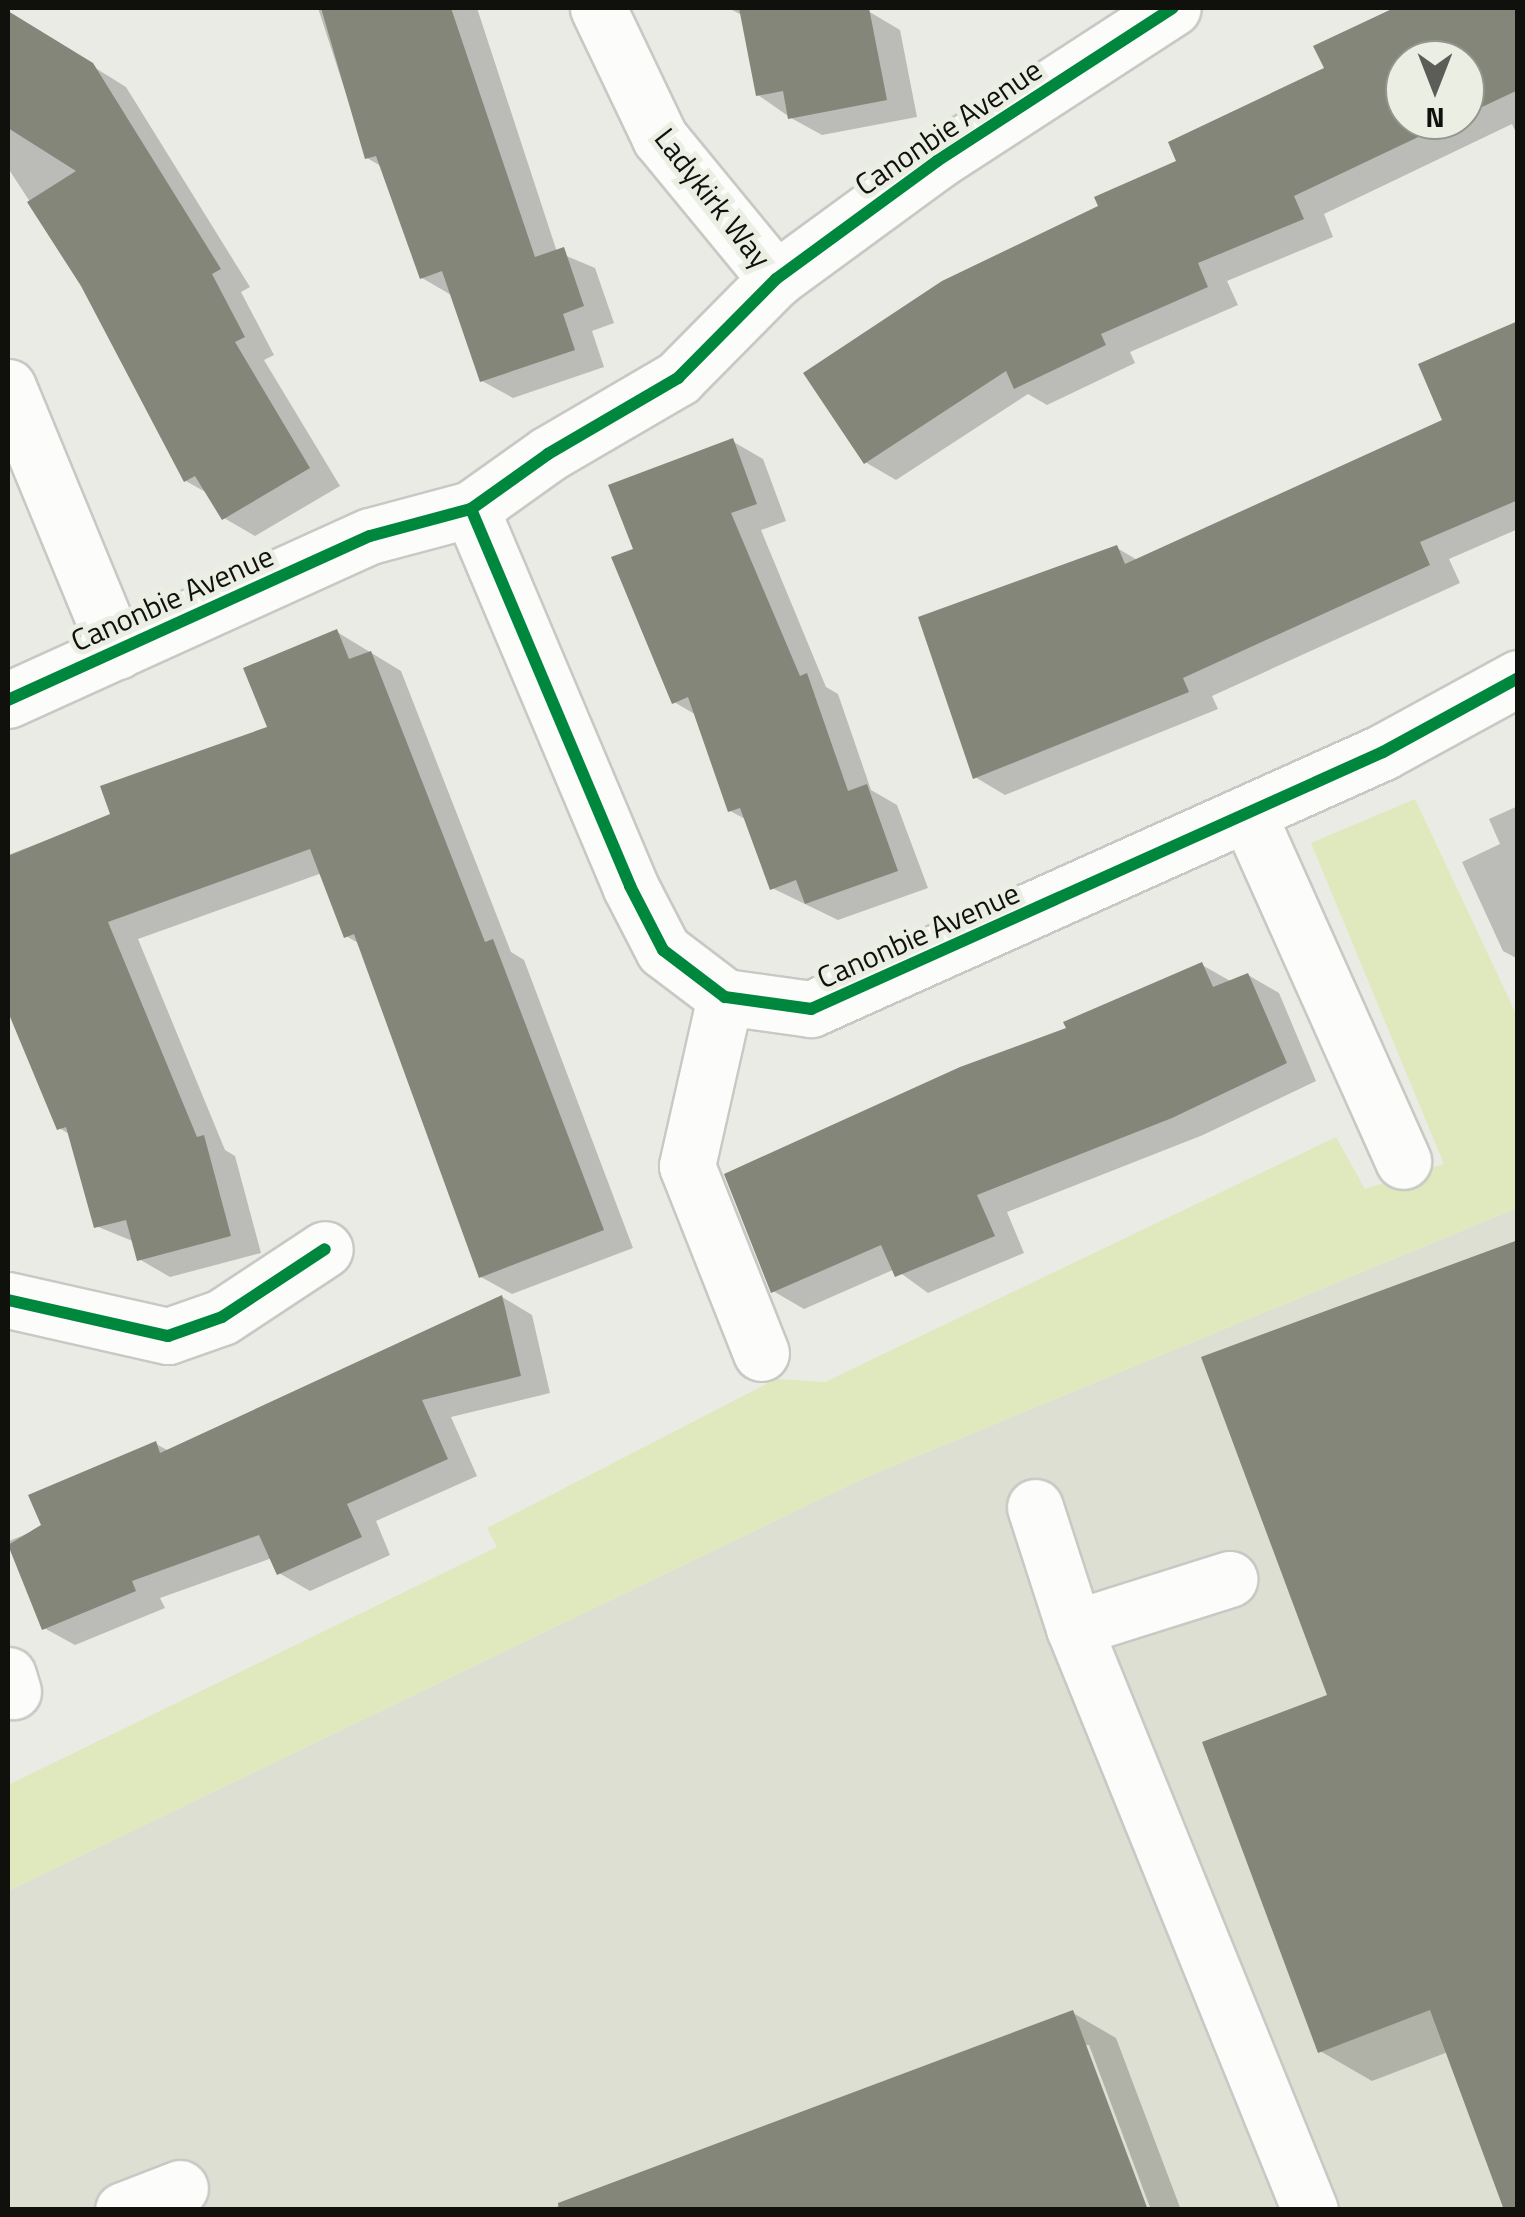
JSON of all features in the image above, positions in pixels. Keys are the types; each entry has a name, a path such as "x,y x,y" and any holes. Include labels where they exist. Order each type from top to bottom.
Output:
{"street":[{"name":"Ladykirk Way","path":"598,8 660,138 776,280"},
{"name":"Canonbie Avenue","path":"8,700 370,536 472,509 548,454 678,378 776,280 937,160 1173,8"},
{"path":"8,387 117,651"},
{"name":"Canonbie Avenue","path":"472,509 630,886 664,950 725,996 811,1008 1383,752 1518,678"},
{"path":"1248,814 1403,1161"},
{"path":"725,996 687,1166 760,1353"},
{"path":"8,1300 168,1336 222,1317 326,1249"},
{"path":"1034,1507 1074,1628 1310,2210"},
{"path":"1074,1628 1229,1579"},
{"path":"123,2210 180,2188"}],"shaded area":[{"path":"1517,1208 1517,2209 8,2210 8,1891 862,1479"}],"green space":[{"path":"1415,799 1517,1016 1517,1208 862,1479 8,1891 8,1785 497,1547 487,1528 776,1379 825,1382 1336,1137 1365,1189 1444,1164 1311,843"}],"building":[{"path":"321,8 451,8 535,257 564,247 584,306 563,314 575,350 480,382 442,271 420,279 376,156 365,159"},
{"path":"739,8 869,8 887,100 788,119 783,91 756,96"},
{"path":"1394,8 1518,8 1518,90 1485,106 1485,40 1385,40 1385,140 1412,140 1294,196 1304,219 1198,263 1208,287 1101,334 1106,345 1014,389 1006,371 864,464 803,373 942,281 1098,206 1094,197 1176,161 1168,142 1324,68 1313,46"},
{"path":"8,11 93,63 221,269 212,274 245,337 235,342 310,468 222,520 195,476 184,482 81,286 27,202 76,171 8,128"},
{"path":"1518,321 1518,500 1420,542 1430,565 1183,678 1189,692 973,779 918,617 1117,545 1125,564 1442,420 1418,364"},
{"path":"733,438 757,504 731,513 800,676 807,673 848,791 867,784 898,871 805,904 796,880 770,890 740,808 728,812 688,697 672,704 611,557 633,549 608,485"},
{"path":"337,629 349,659 371,651 485,942 493,939 604,1230 479,1278 354,934 344,938 310,849 108,922 197,1137 204,1135 231,1236 137,1261 126,1220 94,1228 66,1127 57,1130 8,1012 8,856 110,814 100,786 267,727 243,668"},
{"path":"1202,962 1213,987 1248,973 1287,1063 1172,1118 977,1195 995,1236 895,1277 881,1245 771,1293 724,1174 960,1067 1066,1028 1063,1022"},
{"path":"1518,1240 1518,2210 1504,2210 1430,2010 1318,2053 1202,1742 1327,1695 1201,1357"},
{"path":"502,1295 521,1376 422,1400 448,1459 347,1504 362,1537 277,1575 259,1535 132,1581 136,1591 42,1630 8,1545 41,1525 28,1495 156,1441 160,1453"},
{"path":"1073,2010 1148,2210 559,2210 558,2203"}],"cycle path":[{"path":"8,700 370,536 471,509 548,454 678,378 776,279 937,161 1173,8"},
{"path":"471,509 630,886 663,950 725,997 811,1009 1383,752 1518,678"},
{"path":"8,1300 168,1336 222,1317 325,1249"}]}
